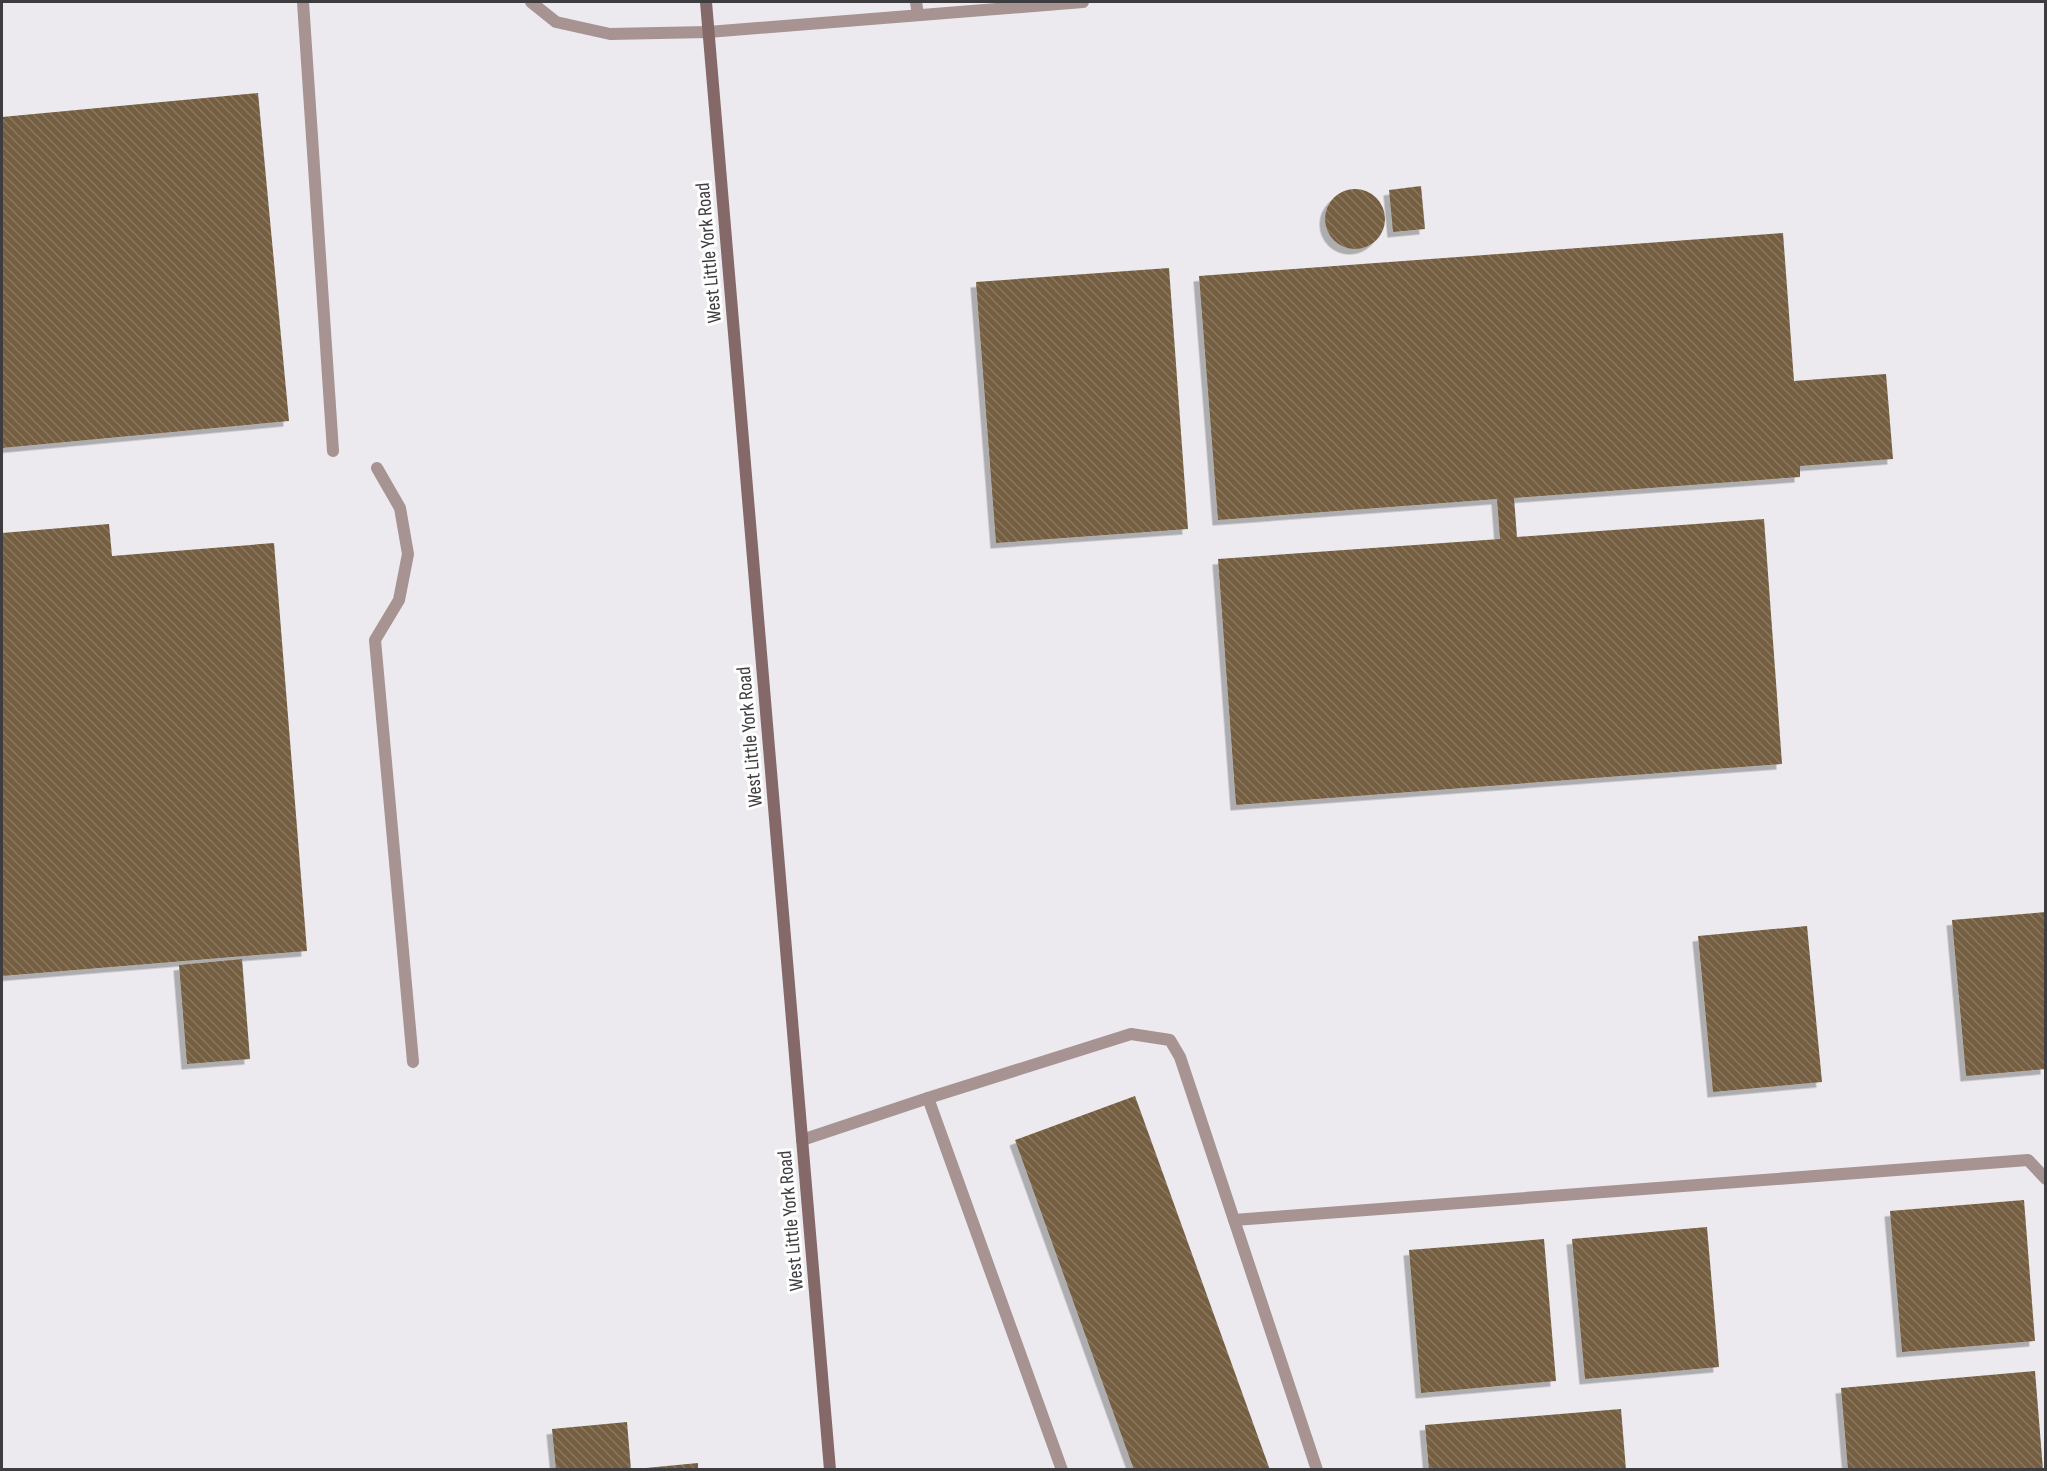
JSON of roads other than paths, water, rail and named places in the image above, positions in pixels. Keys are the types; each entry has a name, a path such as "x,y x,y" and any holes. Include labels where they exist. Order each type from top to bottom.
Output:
{"main road":[{"name":"West Little York Road","path":"706,2 830,1470"}],"street":[{"path":"303,2 333,451"},
{"path":"531,2 556,22 610,34 708,32 1083,2"},
{"path":"916,2 918,15"},
{"path":"377,468 400,508 408,554 399,600 375,640 413,1062"},
{"path":"802,1140 1131,1034 1170,1040 1180,1057 1317,1470"},
{"path":"928,1098 1062,1470"},
{"path":"1234,1220 2028,1160 2046,1179"}]}
